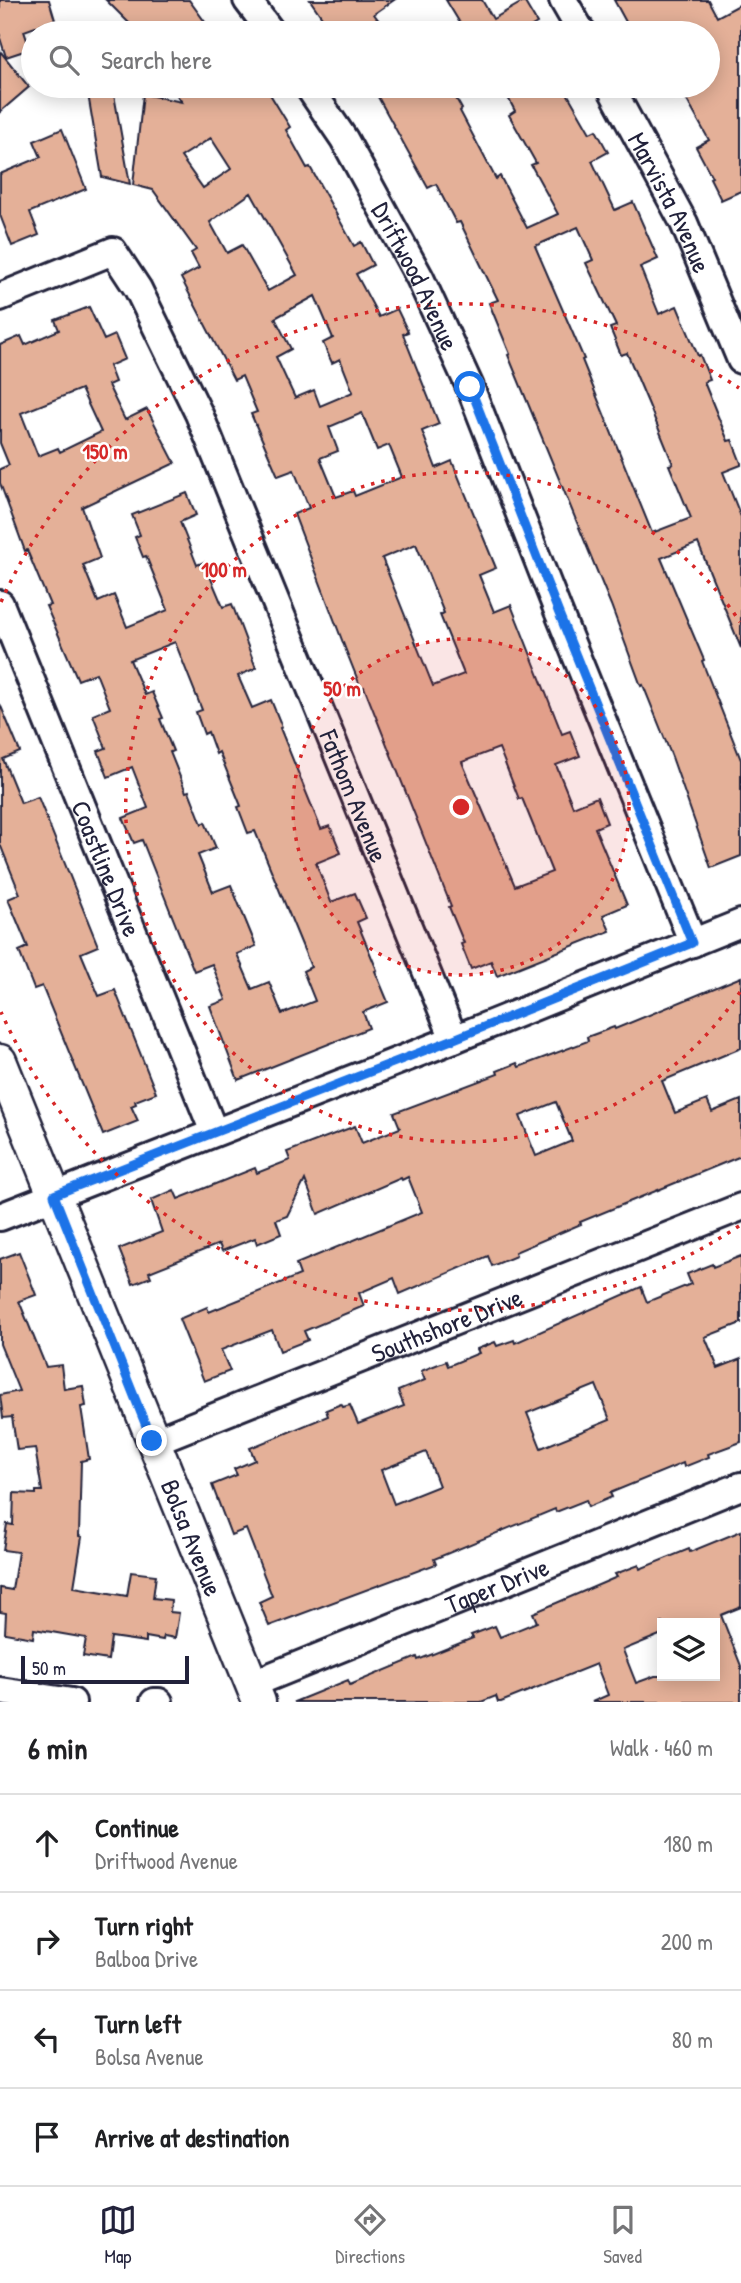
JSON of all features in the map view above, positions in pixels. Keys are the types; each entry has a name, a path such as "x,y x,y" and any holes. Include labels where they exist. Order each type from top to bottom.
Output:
{"main road":[{"name":"Bolsa Avenue","path":"0,1061 256,1693"}],"street":[{"path":"247,0 263,21"},
{"path":"563,0 575,21"},
{"name":"Driftwood Avenue","path":"316,98 344,139 421,278 470,387 692,943"},
{"name":"Marvista Avenue","path":"616,98 684,223 741,360"},
{"name":"Fathom Avenue","path":"0,297 113,251 138,289 199,415 454,1039"},
{"name":"Coastline Drive","path":"0,604 214,1132"},
{"path":"0,1217 741,923"},
{"name":"Southshore Drive","path":"152,1441 741,1207"},
{"name":"Taper Drive","path":"256,1693 741,1486"},
{"path":"0,1691 72,1702"},
{"path":"154,1702 159,1702"}],"building":[{"path":"0,0 49,0 55,20 21,21 21,52 6,57 0,38"},
{"path":"106,0 189,0 204,21 127,21"},
{"path":"310,0 394,0 374,14 379,21 325,21"},
{"path":"446,0 482,0 493,19 524,1 536,21 459,21"},
{"path":"614,0 708,0 717,17 741,4 741,191 721,200 696,147 709,140 686,98 720,98 720,21 625,21"},
{"path":"0,51 21,77 21,94 0,112"},
{"path":"89,98 115,98 130,184 102,177"},
{"path":"143,98 182,102 179,98 272,98 290,127 286,130 354,246 361,242 373,265 356,274 379,317 397,309 408,332 403,334 439,424 422,431 436,468 452,461 496,568 479,575 494,612 511,605 562,734 570,731 580,756 556,765 573,807 597,797 607,823 595,828 627,905 603,915 610,931 497,976 491,961 471,969 449,907 451,906 364,687 361,688 294,514 309,508 294,470 278,476 251,414 257,412 242,376 234,380 181,278 199,268 191,253 196,250 153,190 133,185","holes":["211,138 231,169 203,188 181,157","251,193 297,275 268,291 242,245 227,253 210,222","315,296 333,338 323,343 332,363 340,359 353,392 320,406 314,390 295,398 276,357 291,349 275,318","362,413 377,450 389,445 402,477 355,496 353,491 336,497 320,458 338,451 329,427","416,544 444,613 440,615 464,674 433,686 382,558","499,748 552,872 515,886 462,762"]},
{"path":"379,98 456,98 496,179 500,176 527,228 558,214 531,165 536,163 509,115 515,111 508,98 570,98 590,133 596,130 608,152 592,161 615,210 633,202 658,259 640,267 659,314 677,306 710,380 704,382 728,441 732,440 741,463 723,472 741,517 741,648 698,543 661,558 704,660 702,661 741,760 741,856 711,868 672,757 508,355 510,354 489,303 498,300 460,222 456,223 436,184 428,188","holes":["578,227 593,260 586,263 616,326 610,328 621,355 627,353 673,464 669,465 691,518 652,533 582,360 584,359 535,246"]},
{"path":"62,129 86,189 30,212 39,235 12,246 0,215 0,174 41,157 34,141"},
{"path":"89,307 104,340 115,335 125,359 109,366 115,382 108,385 125,420 147,409 175,463 82,507 100,558 83,565 98,602 114,595 127,627 168,610 146,556 143,557 135,537 140,535 132,515 187,493 196,515 180,522 197,565 204,562 223,607 232,604 256,668 238,676 252,708 271,700 321,829 330,826 341,853 316,863 331,902 355,893 366,918 357,922 388,1002 363,1012 369,1028 238,1080 210,1006 226,1000 212,964 194,971 142,840 134,843 123,818 148,808 132,767 108,777 98,751 106,748 93,715 110,708 96,673 78,680 46,606 50,605 27,550 25,551 0,483 0,469 9,465 0,443 0,345 21,336 25,345 59,330 55,320","holes":["81,389 101,432 60,452 58,448 38,456 21,413","175,642 202,710 196,712 204,734 208,732 216,754 219,752 241,806 238,807 248,833 255,831 311,967 303,971 315,1001 282,1014 269,982 252,989 237,954 256,946 231,885 213,892 198,855 216,848 205,822 202,824 189,791 186,792 170,752 173,751 152,692 145,695 130,660"]},
{"path":"0,704 20,752 3,759 21,803 38,797 98,946 81,953 99,996 115,990 156,1093 135,1101 136,1104 131,1106 138,1121 103,1135 42,986 34,989 19,951 28,947 8,899 20,894 0,844"},
{"path":"741,977 741,1048 662,1081 675,1113 707,1100 712,1112 741,1100 741,1156 580,1222 581,1224 515,1252 516,1256 492,1266 488,1256 400,1294 394,1278 359,1293 364,1306 304,1331 308,1340 280,1351 272,1330 221,1350 230,1371 204,1381 179,1319 207,1307 209,1312 300,1275 296,1264 422,1212 408,1177 318,1214 305,1180 287,1216 276,1220 281,1234 257,1244 255,1238 222,1251 219,1244 149,1272 151,1277 133,1284 119,1249 162,1232 151,1200 174,1190 178,1199 255,1168 257,1173 290,1160 287,1152 355,1126 362,1143 400,1128 394,1113 498,1074 497,1071 517,1063 519,1067 588,1041 587,1037 614,1027 615,1029","holes":["556,1102 572,1141 536,1156 520,1116"]},
{"path":"19,1252 36,1295 19,1301 46,1367 61,1365 64,1389 83,1386 86,1406 81,1407 89,1459 81,1461 79,1536 82,1537 74,1587 127,1596 131,1572 156,1575 153,1598 171,1600 170,1612 179,1613 175,1638 164,1636 163,1640 146,1637 146,1642 111,1637 108,1660 83,1656 86,1638 34,1629 33,1638 5,1633 6,1613 0,1612 0,1588 12,1590 18,1552 3,1550 7,1524 13,1525 14,1493 36,1494 36,1491 42,1491 35,1448 17,1450 12,1417 3,1418 0,1395 19,1391 0,1344 0,1259"},
{"path":"741,1256 741,1323 705,1337 718,1368 741,1359 741,1442 708,1454 709,1457 684,1467 683,1463 610,1493 612,1497 588,1507 586,1500 556,1512 555,1509 434,1559 436,1564 269,1626 259,1602 272,1596 246,1529 231,1535 212,1485 237,1475 234,1469 255,1460 250,1448 328,1416 326,1410 341,1404 343,1407 350,1405 358,1424 404,1406 398,1391 425,1380 421,1371 446,1361 448,1366 479,1353 477,1349 495,1342 497,1346 514,1340 515,1343 641,1287 647,1302 691,1284 687,1274 712,1264 713,1267","holes":["596,1385 610,1420 541,1448 527,1413","426,1452 439,1486 394,1504 381,1470"]},
{"path":"741,1531 741,1607 721,1615 741,1666 741,1702 592,1702 608,1695 596,1664 501,1702 498,1702 496,1696 481,1702 294,1702 348,1680 350,1685 417,1657 418,1660 495,1626 500,1637 537,1622 533,1613 617,1577 615,1574 639,1565 640,1569 689,1549 690,1552"}],"route":[{"path":"152,1441 54,1195 692,943 470,387"}]}
